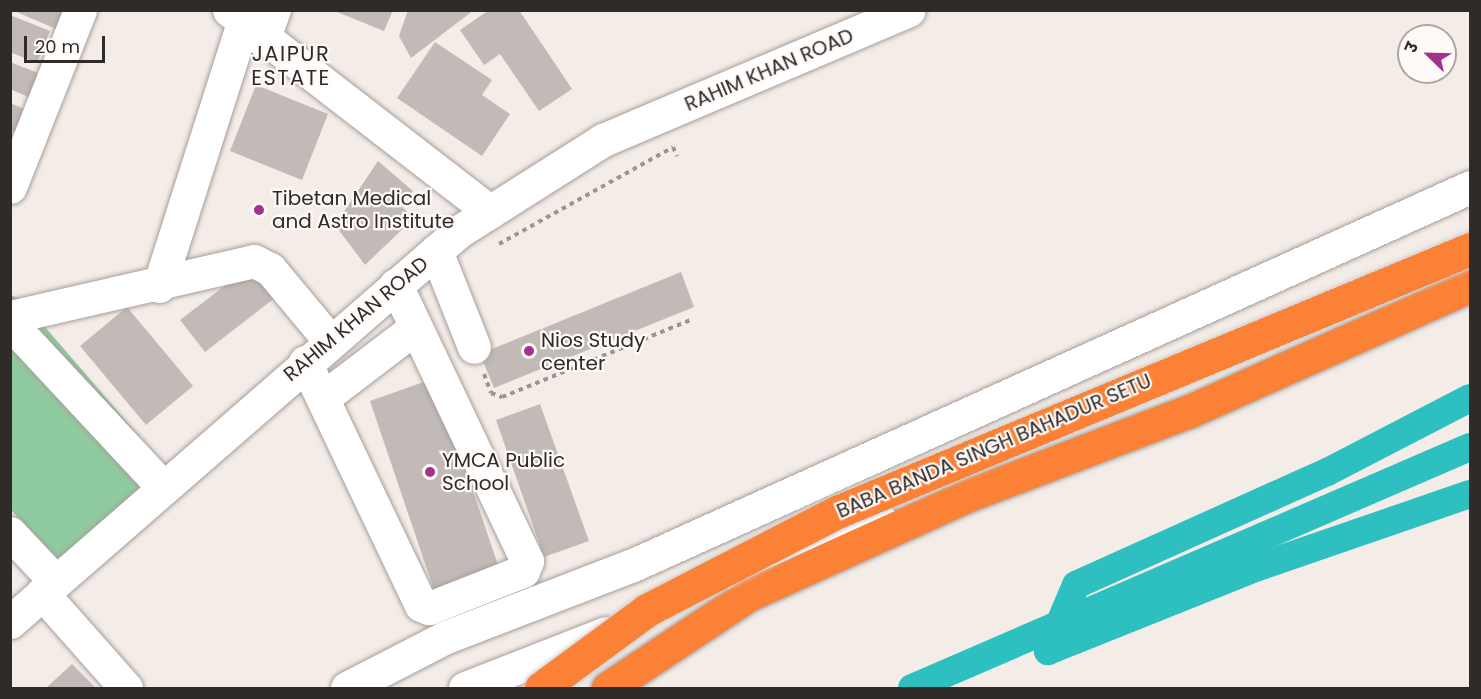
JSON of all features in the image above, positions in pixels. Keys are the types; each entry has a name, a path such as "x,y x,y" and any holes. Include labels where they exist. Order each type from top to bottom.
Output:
{"highway":[{"name":"BABA BANDA SINGH BAHADUR SETU","path":"541,688 647,610 837,512 1470,249"},
{"name":"BABA BANDA SINGH BAHADUR SETU","path":"608,688 748,595 966,496 1190,411 1470,286"}],"street":[{"path":"10,188 80,10"},
{"name":"RAHIM KHAN ROAD","path":"10,622 305,362 436,251 490,212 603,140 909,10"},
{"path":"159,286 252,21 490,212"},
{"path":"347,688 446,637 633,565 1470,187"},
{"path":"436,251 474,347"},
{"path":"10,317 159,286 254,261 270,269 330,341"},
{"path":"465,688 1230,381 1470,278"},
{"path":"305,362 422,605 429,608 523,571 527,561 396,285"},
{"path":"10,323 162,486"},
{"path":"323,398 416,328"},
{"path":"10,533 48,587 126,688"}],"path":[{"path":"489,250 673,147 677,156"},
{"path":"474,347 491,393 502,397 690,320"}],"green space":[{"path":"10,295 21,299 168,470 58,562 11,510"}],"building":[{"path":"12,10 72,10 63,32"},
{"path":"332,10 393,10 384,31"},
{"path":"408,10 474,10 411,58 399,36"},
{"path":"489,10 519,10 572,89 539,111 500,54 484,65 460,30"},
{"path":"10,15 50,31 37,63 10,52"},
{"path":"435,42 492,80 482,95 510,114 482,156 397,98"},
{"path":"10,62 43,75 33,99 10,89"},
{"path":"256,85 328,114 302,180 230,151"},
{"path":"10,103 24,109 15,132 10,130"},
{"path":"378,161 413,191 400,205 414,218 365,265 335,225"},
{"path":"252,265 276,297 205,352 180,320"},
{"path":"681,272 694,307 494,388 480,354"},
{"path":"127,307 193,386 146,425 80,346"},
{"path":"435,378 501,574 436,596 370,401"},
{"path":"540,404 589,541 544,557 496,420"},
{"path":"72,664 96,688 46,688"}],"waterway":[{"path":"1470,398 1327,472 1076,585 1048,651 1258,567 1470,494"},
{"path":"912,688 1470,447"}],"place":[{"name":"Tibetan Medical and Astro Institute","path":"259,210"},
{"name":"Nios Study center","path":"529,351"},
{"name":"YMCA Public School","path":"430,472"}],"district":[{"name":"JAIPUR ESTATE","path":"291,66"}]}
